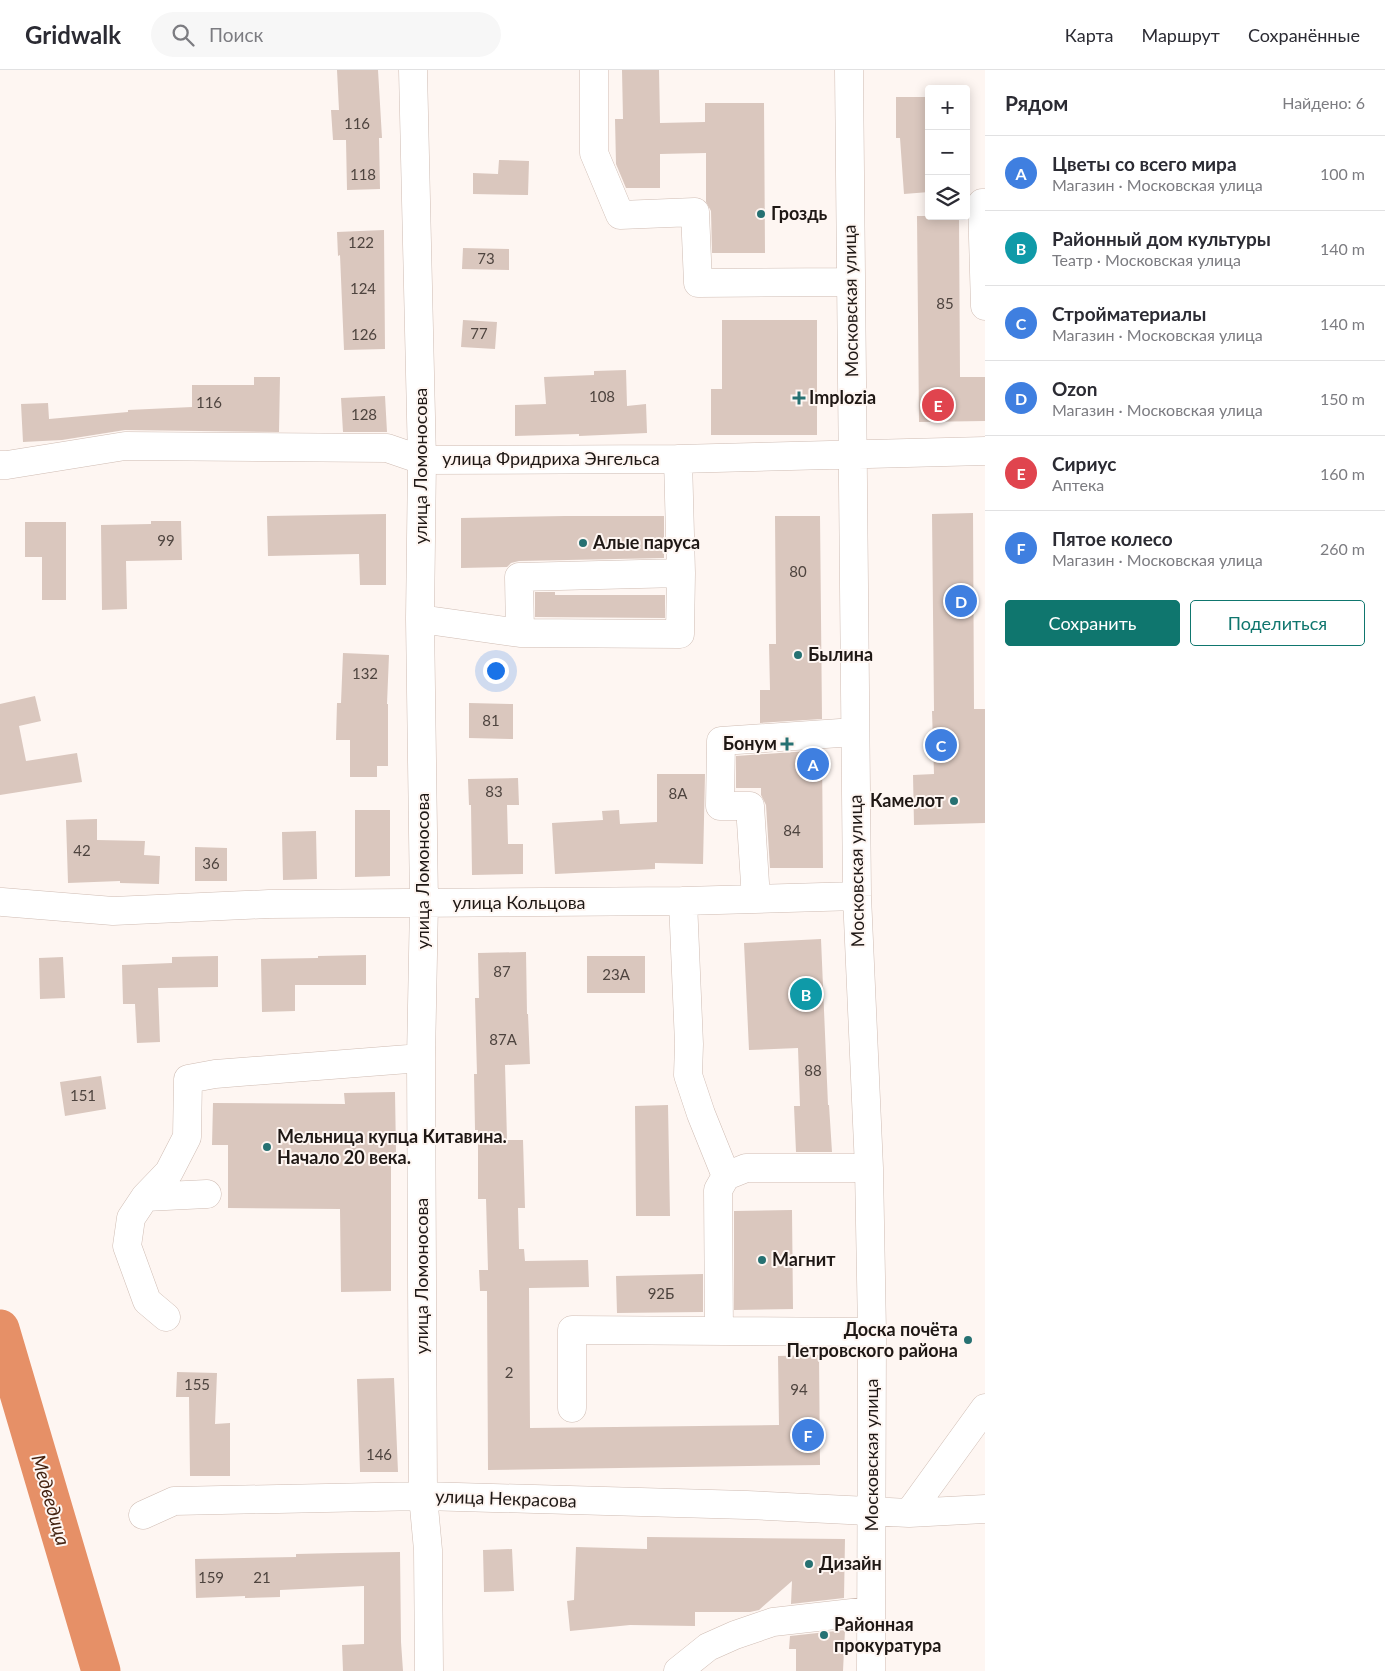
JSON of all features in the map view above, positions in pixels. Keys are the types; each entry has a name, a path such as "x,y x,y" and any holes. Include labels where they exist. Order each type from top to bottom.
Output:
{"street":[{"name":"улица Ломоносова","path":"413,70 422,460 420,619 424,903 421,1058 423,1496 428,1550 429,1671"},
{"path":"594,70 594,153 620,215 695,212 698,283 850,282"},
{"name":"Московская улица","path":"848,70 857,896 869,1168 872,1332 871,1671"},
{"path":"985,203 982,203 985,306"},
{"name":"улица Фридриха Энгельса","path":"0,465 125,446 387,448 422,460 678,459 985,451"},
{"path":"420,619 520,633 680,634 681,573 678,459"},
{"path":"520,633 518,576 681,573"},
{"path":"756,899 750,806 720,806 721,740 854,732"},
{"name":"улица Кольцова","path":"2,902 114,911 269,904 683,901 857,896"},
{"path":"683,901 689,1044 688,1075 701,1114 726,1176"},
{"path":"166,1317 147,1301 128,1246 131,1218 145,1198 169,1172 187,1137 188,1079 214,1074 421,1058"},
{"path":"719,1331 718,1190 726,1176 746,1168 869,1168"},
{"path":"145,1198 207,1194"},
{"path":"572,1408 572,1330 872,1332"},
{"path":"909,1512 985,1408"},
{"name":"улица Некрасова","path":"143,1515 174,1501 423,1496 909,1512 985,1509"},
{"path":"678,1671 708,1647 735,1635 773,1622 870,1611"}],"building":[{"path":"337,70 378,70 382,138 379,138 380,189 347,190 346,140 333,140 331,110 339,110"},
{"path":"622,70 659,70 660,123 705,122 705,103 764,103 765,253 712,253 711,211 706,202 706,153 660,154 660,188 626,188 616,164 615,119 623,119"},
{"path":"896,97 925,97 925,192 904,194 900,138 896,138"},
{"path":"499,160 529,161 528,195 473,194 473,173 498,174"},
{"path":"917,216 925,216 925,220 959,220 960,377 985,377 985,421 919,422"},
{"path":"384,230 385,349 344,350 340,255 338,256 337,232"},
{"path":"463,248 509,249 509,270 462,269"},
{"path":"463,320 497,322 495,349 461,347"},
{"path":"722,320 817,320 817,435 711,435 711,389 722,389"},
{"path":"626,370 627,406 646,404 647,433 515,436 515,405 546,404 544,377 594,375 594,371"},
{"path":"254,377 280,377 279,432 125,430 62,440 23,442 21,404 48,403 49,419 128,412 128,410 192,407 192,385 254,385"},
{"path":"385,396 387,432 343,432 341,398"},
{"path":"973,513 974,709 985,709 985,823 914,825 913,775 934,774 932,711 934,711 932,514"},
{"path":"386,514 386,585 360,585 359,554 268,556 267,516"},
{"path":"664,516 664,558 519,561 511,563 507,567 461,568 461,518"},
{"path":"775,516 820,516 822,719 760,723 760,690 770,690 769,644 776,644"},
{"path":"151,521 181,521 182,560 126,561 127,609 102,610 101,525 151,524"},
{"path":"25,522 66,522 66,600 42,600 42,557 25,557"},
{"path":"535,592 555,592 555,595 665,595 665,618 535,617"},
{"path":"343,653 389,655 387,704 388,766 377,766 377,777 350,777 350,740 336,740 337,703 341,703"},
{"path":"35,696 41,721 19,726 26,761 77,753 82,782 0,795 0,704"},
{"path":"469,703 513,704 513,739 469,738"},
{"path":"822,750 823,868 770,868 766,805 761,795 761,788 736,788 736,756"},
{"path":"657,774 705,774 703,864 655,863 655,869 555,874 552,823 603,820 602,811 619,810 620,824 657,822"},
{"path":"518,778 519,805 507,805 508,844 523,844 523,874 472,875 471,805 469,805 468,779"},
{"path":"355,810 390,810 390,876 355,877"},
{"path":"97,819 97,840 145,841 144,855 160,856 159,884 120,883 120,881 68,883 66,820"},
{"path":"316,831 317,879 283,880 282,832"},
{"path":"195,847 227,848 227,881 195,881"},
{"path":"821,939 828,1105 832,1152 796,1152 794,1106 800,1106 798,1048 749,1050 744,943"},
{"path":"526,952 530,1064 505,1065 507,1140 523,1140 525,1208 518,1208 519,1249 524,1249 525,1261 588,1260 589,1287 529,1288 530,1428 779,1425 778,1356 819,1355 820,1465 488,1470 487,1291 480,1291 479,1270 488,1270 486,1199 478,1199 478,1130 475,1130 474,1074 477,1074 475,998 479,998 478,953"},
{"path":"366,955 366,985 295,985 295,1011 262,1012 261,959"},
{"path":"218,956 218,987 158,988 160,1042 137,1043 135,1004 123,1004 122,965 172,963 172,957"},
{"path":"587,956 645,956 645,993 587,993"},
{"path":"63,957 65,998 40,999 39,958"},
{"path":"101,1076 106,1109 65,1116 60,1082"},
{"path":"395,1092 396,1154 391,1154 391,1291 341,1292 340,1209 228,1208 228,1145 212,1145 213,1103 345,1104 344,1093"},
{"path":"668,1105 670,1216 636,1216 635,1106"},
{"name":"Магнит","path":"792,1210 793,1309 734,1310 734,1211"},
{"path":"703,1274 703,1312 617,1313 616,1276"},
{"path":"177,1372 217,1373 215,1424 230,1423 230,1476 190,1476 189,1397 176,1397"},
{"path":"394,1378 398,1472 360,1472 357,1379"},
{"path":"647,1537 845,1539 844,1598 791,1604 792,1581 759,1610 750,1612 695,1612 695,1626 630,1625 570,1631 567,1601 574,1600 576,1547 647,1549"},
{"path":"512,1549 514,1591 484,1592 483,1550"},
{"path":"400,1552 403,1671 343,1671 342,1645 364,1644 364,1586 280,1590 280,1597 196,1598 195,1559 296,1557 296,1554"},
{"path":"845,1630 843,1671 796,1671 796,1649 789,1649 790,1636"}],"waterway":[{"name":"Медведица","path":"0,1329 101,1671"}],"place":[{"name":"Гроздь","path":"761,214"},
{"name":"Implozia","path":"799,398"},
{"name":"Сириус","path":"938,405"},
{"name":"Алые паруса","path":"583,543"},
{"name":"Ozon","path":"961,601"},
{"name":"Былина","path":"798,655"},
{"name":"Бонум","path":"787,744"},
{"name":"Стройматериалы","path":"941,745"},
{"name":"Цветы со всего мира","path":"813,764"},
{"name":"Камелот","path":"954,801"},
{"name":"Районный дом культуры","path":"806,994"},
{"name":"Мельница купца Китавина. Начало 20 века.","path":"267,1147"},
{"name":"Магнит","path":"762,1260"},
{"name":"Доска почёта Петровского района","path":"968,1340"},
{"name":"Пятое колесо","path":"808,1435"},
{"name":"Дизайн","path":"809,1564"},
{"name":"Районная прокуратура","path":"824,1635"}]}
